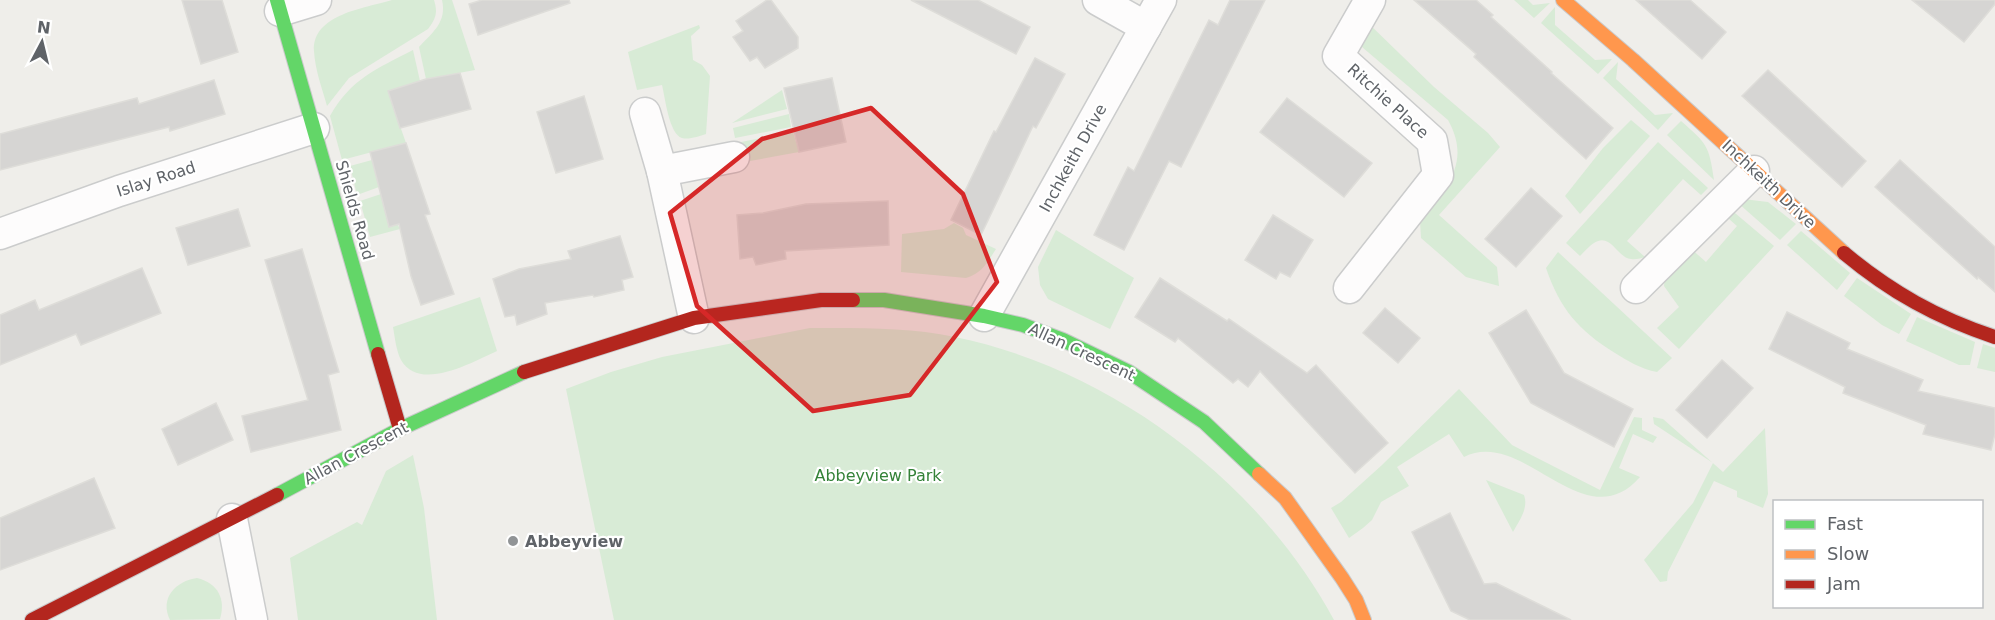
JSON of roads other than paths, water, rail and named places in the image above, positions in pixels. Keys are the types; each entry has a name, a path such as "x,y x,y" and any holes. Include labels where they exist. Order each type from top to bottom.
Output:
{"street":[{"path":"279,5 316,0"},
{"path":"1098,0 1146,27"},
{"name":"Inchkeith Drive","path":"984,316 1161,0"},
{"name":"Ritchie Place","path":"1348,288 1438,174 1432,141 1338,56 1370,0"},
{"name":"Inchkeith Drive","path":"1563,0 1686,108 1805,219 1882,285 1929,313 1975,332 1995,337"},
{"name":"Shields Road","path":"279,5 400,429"},
{"path":"645,113 662,171 694,318"},
{"name":"Islay Road","path":"0,234 119,191 314,128"},
{"path":"662,171 734,157"},
{"path":"1633,286 1754,171"},
{"name":"Allan Crescent","path":"32,620 232,519 400,429 522,373 694,318 821,300 884,300 984,316 1023,325 1063,340 1129,372 1204,422 1285,498 1342,578 1356,600 1364,620"},
{"path":"232,519 252,620"}],"place":[{"name":"Abbeyview","path":"513,541"}],"park label":[{"name":"Abbeyview Park","path":"878,475"}]}
